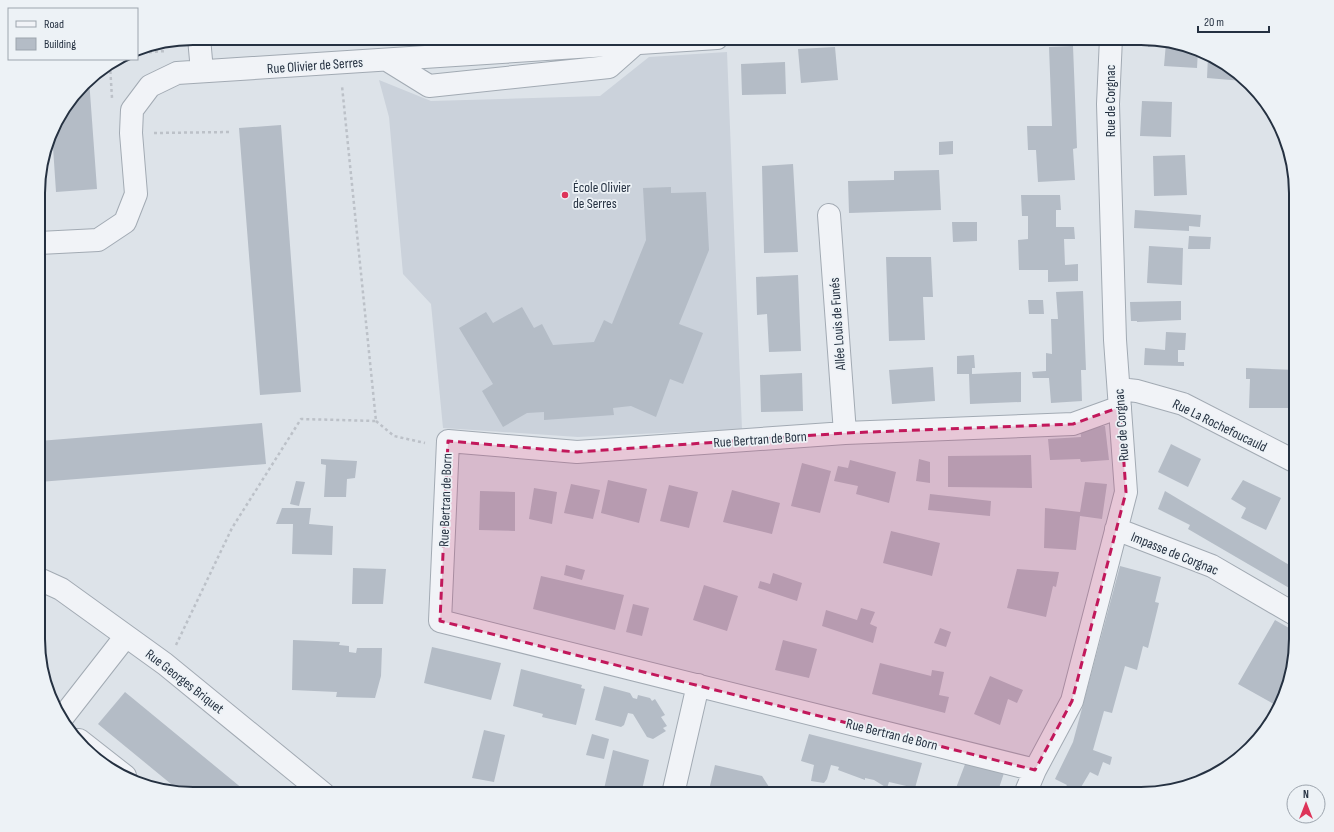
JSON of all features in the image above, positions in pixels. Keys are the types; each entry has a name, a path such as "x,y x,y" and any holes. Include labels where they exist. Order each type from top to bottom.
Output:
{"street":[{"path":"200,45 202,71"},
{"name":"Rue Olivier de Serres","path":"45,243 98,240 125,222 136,194 132,110 150,86 177,73 387,60 582,45"},
{"name":"Rue de Corgnac","path":"1028,787 1035,770 1072,701 1126,492 1115,340 1108,104 1111,45"},
{"name":"Allée Louis de Funés","path":"829,215 844,433"},
{"name":"Rue La Rochefoucauld","path":"1120,398 1137,392 1182,404 1289,458"},
{"name":"Rue Bertran de Born","path":"1035,770 440,621 448,441 577,452 844,433 1073,424 1120,398"},
{"name":"Impasse de Corgnac","path":"1116,529 1212,566 1289,611"},
{"name":"Rue Georges Briquet","path":"45,582 61,589 165,664 315,787"},
{"path":"65,714 126,636"},
{"path":"674,787 698,685"}],"path":[{"path":"340,63 376,421"},
{"path":"132,133 230,132"},
{"path":"176,645 232,528 301,419 376,421 394,436 434,444 448,441"}],"highlighted area":[{"path":"1120,407 1126,492 1072,701 1035,770 440,621 448,441 577,452 845,433 1073,424"}],"shaded area":[{"name":"École Olivier de Serres","path":"727,52 742,429 578,437 443,428 431,304 403,274 389,117 379,80 431,101 600,96 649,57"}],"building":[{"path":"1073,46 1077,148 1073,149 1075,180 1038,182 1036,150 1028,150 1027,126 1052,126 1049,47"},
{"path":"835,47 838,80 801,83 798,49"},
{"path":"1166,47 1198,56 1197,68 1164,66"},
{"path":"1208,61 1236,80 1207,78"},
{"path":"785,62 786,94 742,95 741,64"},
{"path":"90,87 97,189 56,192 53,146 65,119"},
{"path":"1142,101 1172,102 1171,137 1140,136"},
{"path":"281,125 301,392 260,395 239,128"},
{"path":"953,141 953,154 939,155 939,142"},
{"path":"1185,155 1187,195 1154,196 1153,156"},
{"path":"793,164 798,252 764,253 762,166"},
{"path":"939,170 941,210 849,213 848,181 894,180 894,171"},
{"path":"671,187 671,193 706,192 709,250 679,324 703,333 683,384 670,379 656,417 631,406 613,408 614,415 544,420 544,412 527,413 503,427 482,391 493,384 459,328 486,312 493,323 522,307 534,328 542,324 553,345 594,342 604,320 612,324 646,240 643,188"},
{"path":"1021,195 1060,195 1061,210 1056,210 1056,227 1074,227 1075,239 1064,239 1065,265 1078,264 1078,281 1048,282 1048,270 1019,270 1018,240 1028,239 1028,216 1022,216"},
{"path":"1135,210 1201,215 1200,227 1189,226 1189,231 1134,228"},
{"path":"952,222 977,222 977,241 953,242"},
{"path":"1189,236 1211,237 1210,249 1188,249"},
{"path":"1149,246 1183,248 1182,285 1147,283"},
{"path":"886,257 931,257 933,297 923,297 925,340 889,341"},
{"path":"798,275 801,351 769,352 767,314 757,315 756,277"},
{"path":"1083,291 1086,370 1081,370 1082,401 1051,403 1049,378 1033,378 1032,372 1046,371 1046,353 1052,354 1051,319 1058,319 1056,292"},
{"path":"1028,300 1043,300 1044,314 1029,314"},
{"path":"1181,301 1181,320 1131,321 1130,302"},
{"path":"1166,332 1186,333 1185,350 1178,350 1178,362 1184,362 1184,366 1144,365 1145,348 1165,350"},
{"path":"974,355 975,368 972,368 972,374 1021,372 1021,402 970,404 969,374 957,374 957,356"},
{"path":"933,367 935,401 892,404 889,370"},
{"path":"1246,368 1289,370 1288,408 1249,408 1250,379 1246,379"},
{"path":"802,373 803,411 761,412 760,375"},
{"path":"262,423 266,464 45,482 45,441"},
{"path":"1105,426 1109,460 1081,462 1080,459 1050,460 1048,439 1081,437 1080,428"},
{"path":"1171,444 1201,459 1188,487 1158,472"},
{"path":"1031,455 1032,488 948,487 948,456"},
{"path":"321,459 357,461 355,478 347,479 346,497 324,497 326,465 321,464"},
{"path":"919,459 930,462 930,483 916,481"},
{"path":"850,460 896,472 889,503 856,494 858,486 834,481 838,466 848,468"},
{"path":"802,463 831,471 820,513 791,506"},
{"path":"608,480 647,489 639,523 601,513"},
{"path":"1243,480 1281,498 1266,530 1241,518 1246,508 1231,499"},
{"path":"296,481 305,482 299,506 290,504"},
{"path":"1085,482 1107,484 1102,519 1080,516 1076,550 1044,548 1045,508 1080,512"},
{"path":"571,484 600,490 593,519 564,513"},
{"path":"669,485 698,492 689,528 660,521"},
{"path":"534,488 557,492 552,524 529,519"},
{"path":"732,490 780,503 772,534 723,522"},
{"path":"480,491 515,492 515,531 479,530"},
{"path":"1165,491 1289,565 1289,588 1188,529 1190,525 1158,509"},
{"path":"930,494 991,501 990,516 928,510"},
{"path":"282,508 311,508 309,524 333,526 332,555 292,554 293,524 276,524"},
{"path":"891,531 940,543 932,576 883,563"},
{"path":"566,565 585,570 582,580 564,575"},
{"path":"1120,566 1161,577 1155,602 1159,603 1148,648 1143,646 1137,670 1125,666 1112,713 1104,711 1093,750 1112,757 1110,765 1103,762 1098,776 1090,772 1081,787 1066,787 1067,785 1055,779 1073,742"},
{"path":"353,568 386,569 383,604 352,604"},
{"path":"1017,569 1059,572 1056,587 1053,586 1046,617 1007,608"},
{"path":"773,573 802,583 797,601 758,588 760,581 770,584"},
{"path":"541,576 624,595 615,630 533,609"},
{"path":"704,585 738,596 727,631 693,620"},
{"path":"633,604 649,608 642,636 626,632"},
{"path":"861,608 875,612 870,624 877,627 873,643 822,626 826,610 857,620"},
{"path":"1275,620 1289,628 1288,658 1284,677 1274,704 1238,684"},
{"path":"940,628 951,632 946,647 934,643"},
{"path":"293,640 340,642 339,645 349,646 349,652 356,653 357,648 382,648 381,676 375,698 336,697 337,692 292,690"},
{"path":"783,640 817,649 809,678 775,670"},
{"path":"432,647 501,663 491,700 424,683"},
{"path":"880,663 931,676 932,670 944,672 939,695 949,697 945,713 872,694"},
{"path":"521,669 582,685 581,688 585,689 576,725 542,717 543,714 513,706"},
{"path":"990,676 1023,690 1017,703 1008,699 1000,725 974,714"},
{"path":"604,686 630,693 633,698 637,699 638,695 650,698 652,701 655,699 665,715 661,717 667,726 663,728 666,731 653,739 647,737 633,714 628,713 624,725 621,727 595,720"},
{"path":"125,692 240,787 173,786 98,724"},
{"path":"484,730 505,735 494,782 472,778"},
{"path":"592,734 609,739 604,759 586,755"},
{"path":"809,734 922,763 915,787 889,782 887,787 885,787 874,780 865,778 865,780 838,770 839,767 831,765 827,779 824,783 811,781 814,765 801,761"},
{"path":"613,750 649,760 643,787 604,787"},
{"path":"967,759 1004,773 999,787 956,787"},
{"path":"715,765 762,776 769,787 710,787"}],"place":[{"name":"École Olivier de Serres","path":"565,195"}]}
